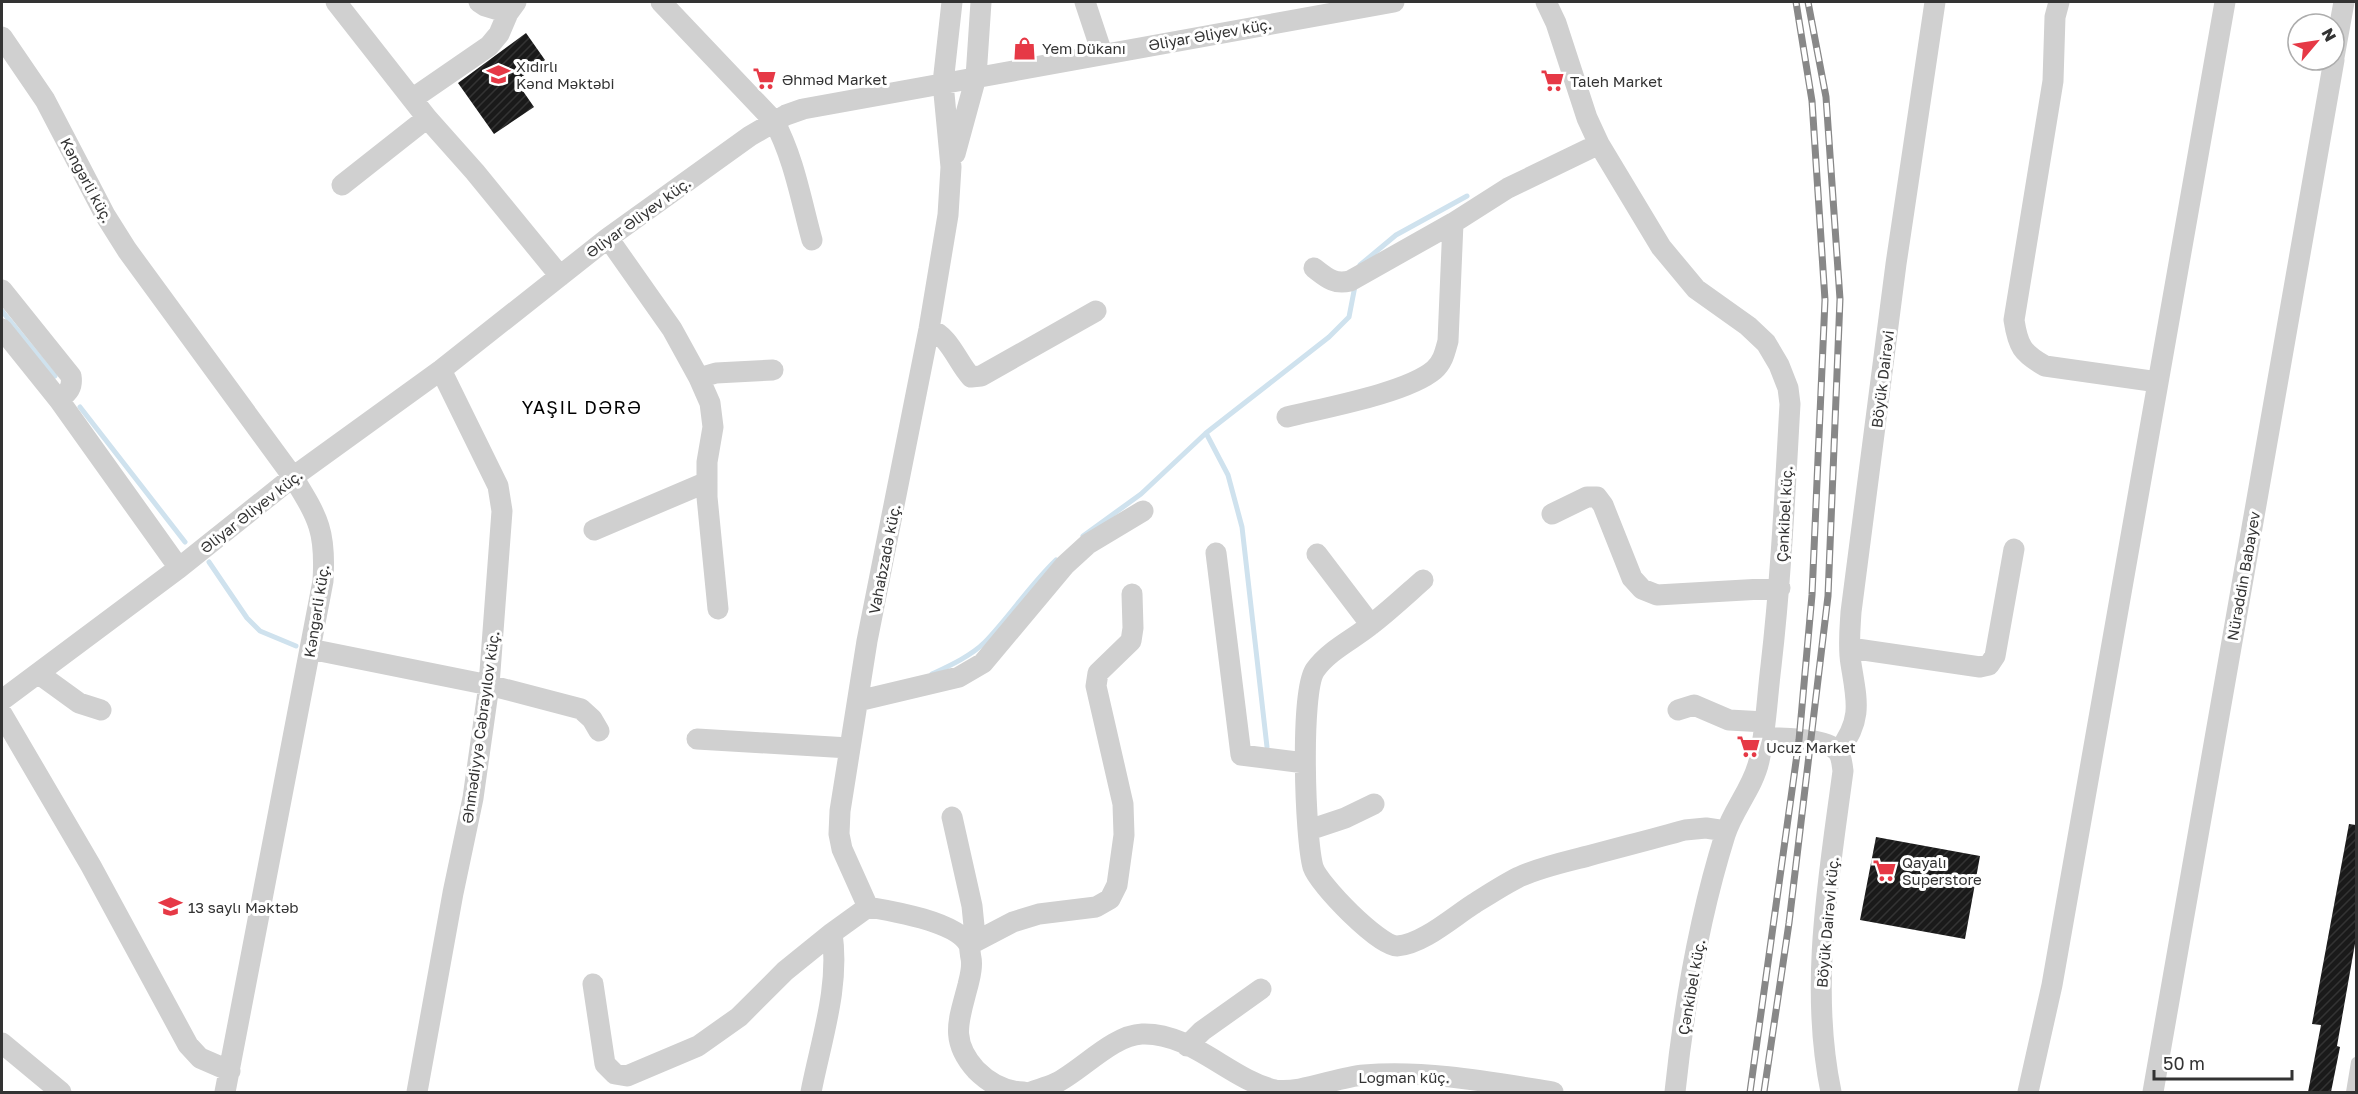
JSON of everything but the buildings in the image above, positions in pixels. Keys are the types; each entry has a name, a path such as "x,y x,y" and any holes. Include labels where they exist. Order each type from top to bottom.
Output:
{"street":[{"path":"336,2 427,118 475,172 560,276"},
{"path":"412,99 489,46 499,34 512,7 485,6 479,2"},
{"path":"661,2 774,121 790,156 812,240"},
{"name":"Vahabzadə küç.","path":"868,907 842,849 839,834 843,779 867,641 929,329 948,215 951,166 943,83 952,2"},
{"path":"951,166 976,77 981,2"},
{"path":"1085,2 1102,53"},
{"name":"Əliyar Əliyev küç.","path":"2,700 179,568 293,477 441,370 608,238 774,121 803,109 1391,2"},
{"name":"Çənkibel küç.","path":"1546,2 1556,23 1587,118 1599,144 1661,247 1696,289 1748,326 1766,343 1779,365 1788,388 1790,404 1780,588 1765,729 1759,763 1749,789 1726,831 1695,957 1675,1092"},
{"name":"Böyük Dairəvi","path":"1838,752 1849,738 1858,711 1850,648 1852,601 1896,264 1935,2"},
{"path":"2059,2 2055,17 2053,81 2014,320 2018,343 2030,357 2045,366 2158,382"},
{"path":"2028,1092 2052,985 2225,2"},
{"name":"Kəngərli küç.","path":"2,38 45,100 105,215 127,250 293,477 321,529 325,549 323,581 225,1092"},
{"name":"Nürəddin Babayev","path":"2153,1092 2332,72"},
{"path":"342,185 427,118"},
{"path":"1314,268 1331,281 1339,284 1350,282 1453,223 1508,188 1599,144"},
{"path":"1287,417 1391,390 1422,378 1434,370 1443,359 1448,341 1453,223"},
{"path":"608,238 672,329 710,403 713,427 707,462 707,482 718,609"},
{"path":"2,290 71,376 70,390 59,400"},
{"path":"929,329 938,332 947,342 963,369 971,377 981,376 1096,311"},
{"path":"2,330 59,400 179,568"},
{"name":"Əhmədiyyə Cəbrayılov küç.","path":"417,1092 453,893 473,798 489,685 502,511 498,486 441,370"},
{"path":"699,378 716,372 773,370"},
{"path":"594,530 707,482"},
{"path":"1552,514 1587,497 1597,497 1603,505 1632,578 1642,589 1657,595 1780,588"},
{"path":"858,701 959,677 983,663 1065,565 1088,544 1143,511"},
{"path":"1850,648 1980,667 1989,665 1995,656 2014,549"},
{"path":"1216,553 1241,755 1305,763"},
{"path":"1317,554 1371,625"},
{"path":"1423,580 1371,625 1330,655 1315,670 1309,684 1305,763 1314,870 1325,888 1381,940 1394,946 1405,945 1422,938 1521,876 1555,865 1685,830 1706,828 1726,831"},
{"path":"969,945 1012,922 1039,914 1096,907 1110,899 1117,885 1124,835 1123,804 1096,686 1098,673 1131,641 1132,594"},
{"path":"310,649 489,685 581,709 592,719 599,731"},
{"path":"39,674 79,703 101,710"},
{"path":"1678,710 1694,705 1729,720 1823,743 1838,752"},
{"path":"2,714 91,866 188,1046 200,1059 230,1071"},
{"path":"697,739 849,748"},
{"name":"Böyük Dairəvi küç.","path":"1831,1092 1823,1048 1821,985 1829,878 1843,771 1838,752"},
{"path":"1309,830 1345,818 1374,804"},
{"path":"952,817 972,906 974,926 969,945 972,964 957,1027 959,1045 969,1062 983,1077 1006,1090 1024,1092"},
{"path":"593,984 605,1064 615,1074 627,1077 698,1046 739,1017 785,971 868,907 889,910 942,926 959,934 969,945"},
{"path":"811,1092 833,989 835,954 832,933"},
{"path":"1187,1046 1202,1030 1261,989"},
{"name":"Loğman küç.","path":"1031,1092 1059,1088 1129,1036 1143,1034 1162,1036 1187,1046 1261,1086 1278,1091 1304,1090 1362,1075 1432,1074 1463,1085 1553,1092"},
{"path":"2,1043 61,1092"}],"lane":[{"path":"2351,1092 2356,1062"}],"waterway":[{"path":"1360,265 1396,235 1467,196"},
{"path":"1083,536 1141,494 1206,433 1329,337 1349,317 1355,286"},
{"path":"2,311 55,376"},
{"path":"80,407 185,542"},
{"path":"1206,433 1228,475 1242,527 1267,747"},
{"path":"932,674 967,656 985,642 1056,560"},
{"path":"209,562 247,618 260,631 296,646"}],"railway":[{"path":"1750,1092 1799,740 1812,595 1825,300 1812,101 1796,2"},
{"path":"1764,1092 1789,923 1828,596 1840,299 1826,97 1808,2"}],"place":[{"name":"Yem Dükanı","path":"1024,48"},
{"name":"Xıdırlı Kənd Məktəbi","path":"498,75"},
{"name":"Əhməd Market","path":"764,79"},
{"name":"Taleh Market","path":"1552,81"},
{"name":"Ucuz Market","path":"1748,747"},
{"name":"Qayalı Superstore","path":"1884,871"},
{"name":"13 saylı Məktəb","path":"170,907"}],"district":[{"name":"YAŞIL DƏRƏ","path":"582,407"}]}
